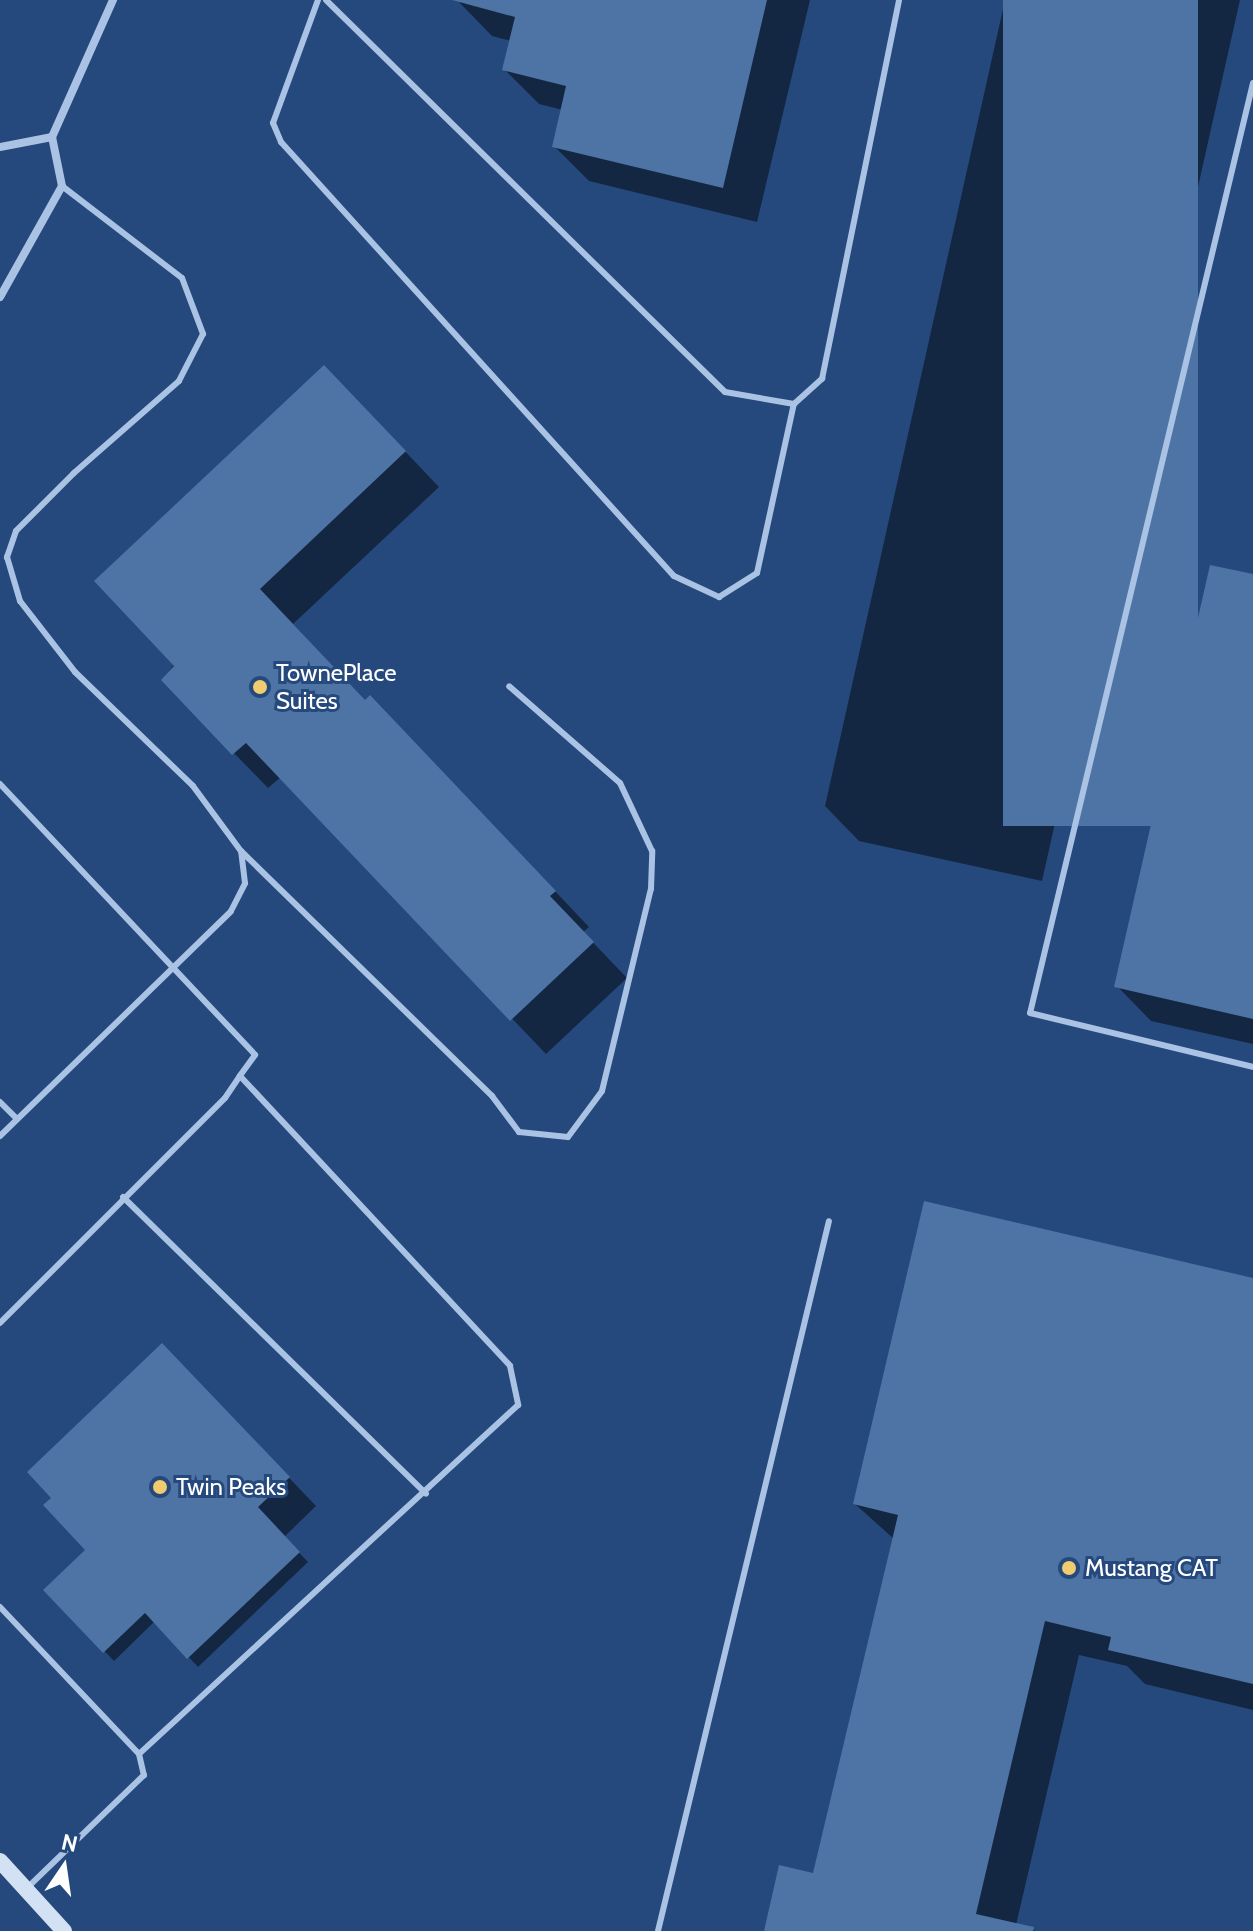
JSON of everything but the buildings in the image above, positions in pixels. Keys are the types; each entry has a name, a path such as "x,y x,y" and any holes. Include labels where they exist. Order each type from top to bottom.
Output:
{"main road":[{"path":"0,1861 64,1931"}],"street":[{"path":"0,297 62,186 52,137 113,0"},
{"path":"0,147 52,137"}],"lane":[{"path":"318,0 273,123 281,142 674,576 719,597 757,573 794,404 822,379 899,0"},
{"path":"326,0 725,392 794,404"},
{"path":"1253,83 1030,1013 1253,1067"},
{"path":"62,186 182,278 203,334 179,381 74,473 16,531 7,557 20,601 75,672 193,786 241,851 492,1096 519,1132 568,1137 602,1091 651,889 652,851 620,783 509,686"},
{"path":"0,784 255,1055 225,1098 0,1323"},
{"path":"0,1136 231,911 245,883 241,851"},
{"path":"139,1754 426,1494 518,1405 510,1366 240,1076"},
{"path":"0,1102 17,1119"},
{"path":"123,1197 426,1494"},
{"path":"658,1931 829,1221"},
{"path":"0,1607 139,1754 144,1775 27,1889"}],"place":[{"name":"TownePlace Suites","path":"260,687"},
{"name":"Twin Peaks","path":"160,1487"},
{"name":"Mustang CAT","path":"1069,1568"}]}
